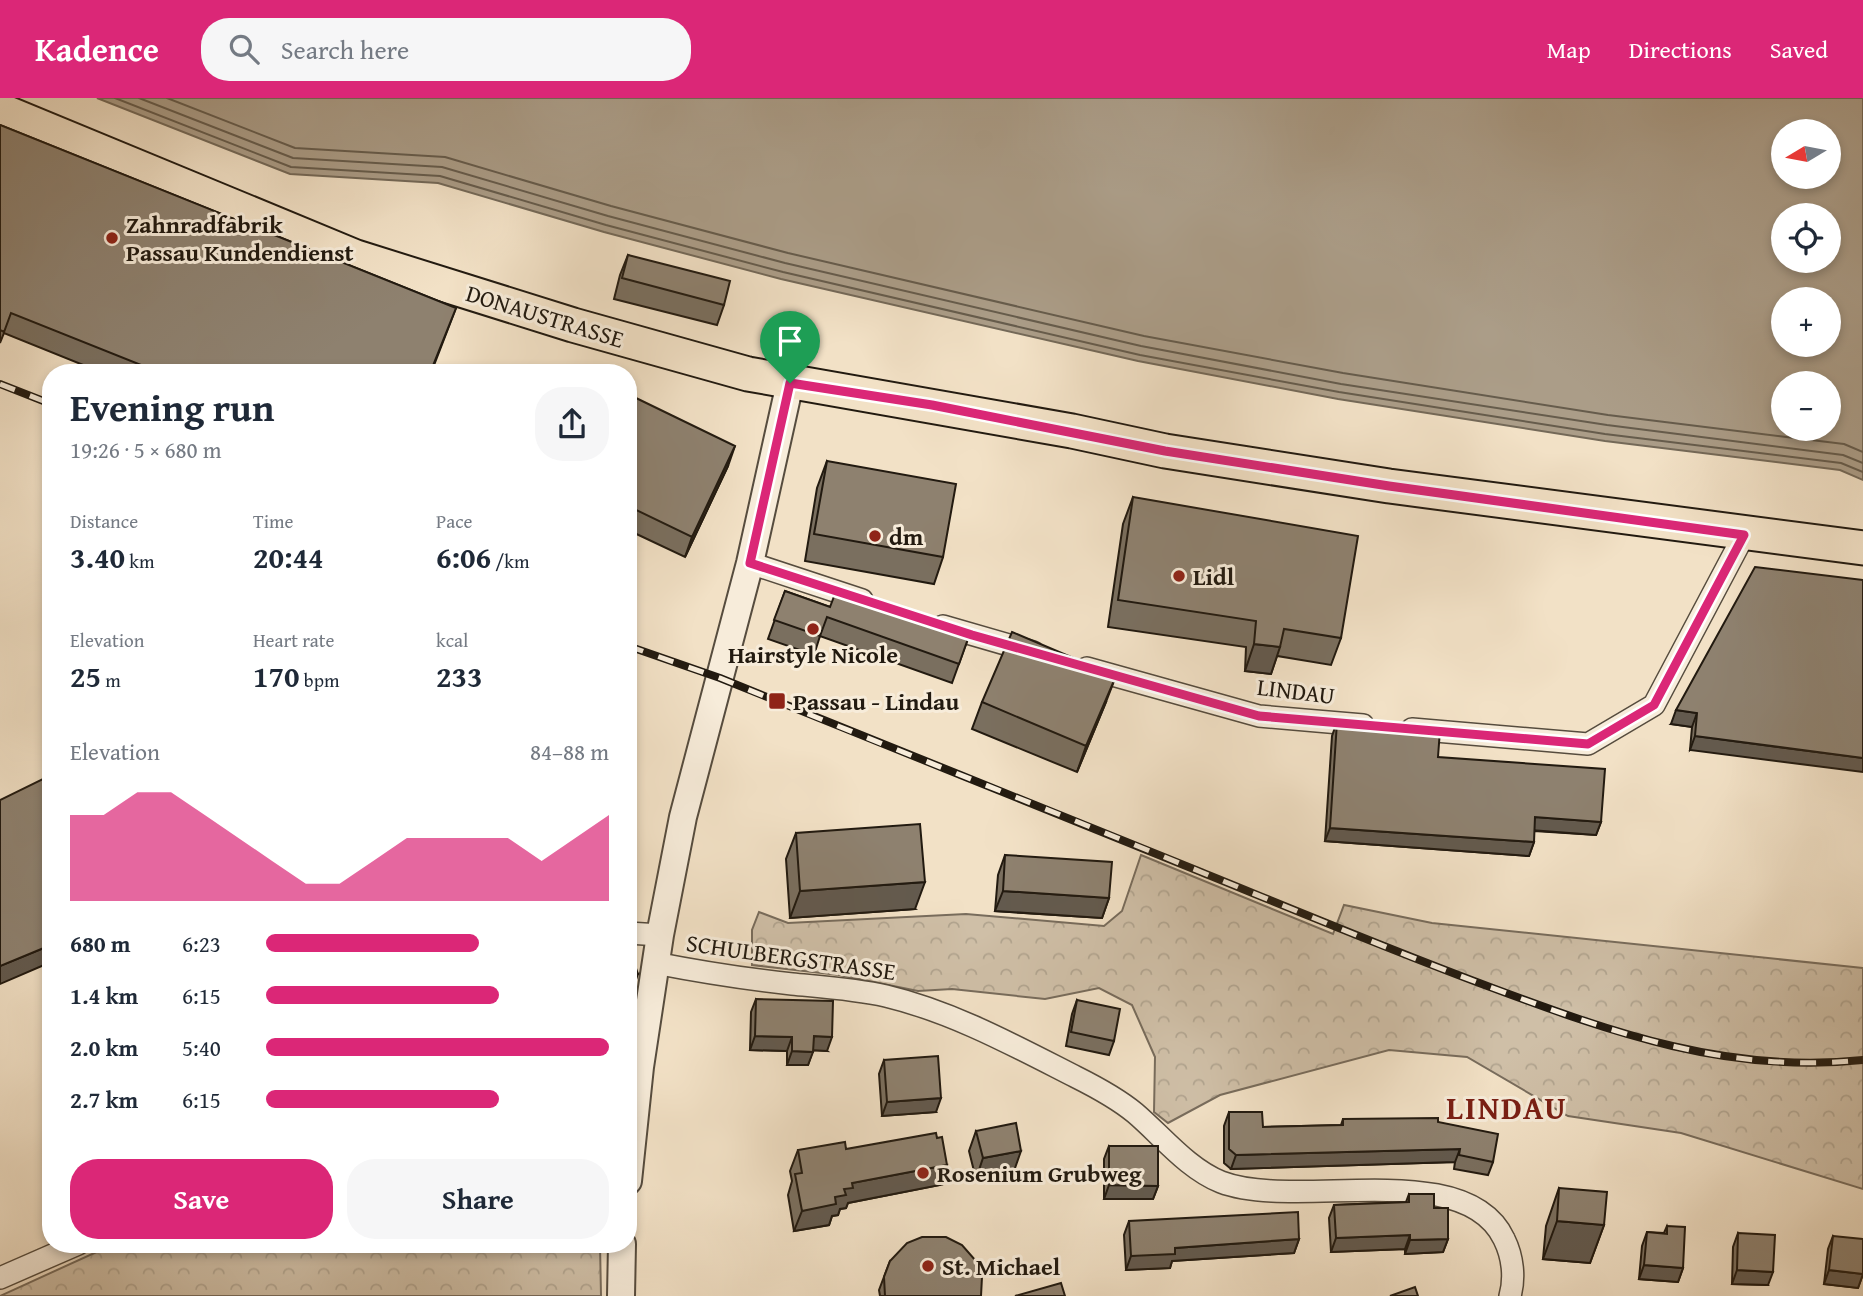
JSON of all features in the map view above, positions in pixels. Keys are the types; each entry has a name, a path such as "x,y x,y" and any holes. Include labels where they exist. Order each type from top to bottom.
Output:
{"main road":[{"name":"DONAUSTRASSE","path":"0,110 356,257 664,352 790,383 944,408 1192,456 1744,535 1863,548"}],"street":[{"path":"637,1096 655,963 697,758 750,563 790,383"},
{"name":"LINDAU","path":"927,621 1259,716 1588,744 1654,705 1744,535"},
{"path":"750,563 877,604"},
{"path":"637,934 660,935"},
{"name":"SCHULBERGSTRASSE","path":"655,963 731,977 873,993 937,1012 1002,1039 1092,1086 1132,1111 1198,1170 1239,1189 1273,1193 1374,1190 1462,1200 1485,1214 1500,1231 1509,1250 1513,1283 1510,1296"},
{"path":"0,1278 57,1253"},
{"path":"621,1296 622,1253"}],"green space":[{"path":"1141,855 1333,934 1344,905 1432,923 1863,968 1863,1189 1681,1133 1568,1116 1467,1057 1389,1050 1220,1095 1168,1123 1154,1112 1155,1057 1132,1005 1099,988 1045,999 952,989 918,991 839,975 752,965 752,930 759,912 788,923 966,914 1104,926 1122,911"},
{"path":"94,1253 600,1253 601,1296 0,1296"}],"water":[{"path":"97,98 1863,98 1863,480 1840,470 1605,441 1338,399 1138,361 781,279 604,232 438,183 290,174"}],"building":[{"name":"Zahnradfabrik Passau Kundendienst","path":"0,125 456,308 434,364 138,364 11,313 4,332 0,330"},
{"path":"628,255 730,281 724,305 622,278"},
{"path":"637,398 735,446 692,537 637,510"},
{"path":"827,461 956,484 943,557 814,534"},
{"path":"1133,497 1358,536 1341,638 1284,629 1280,647 1254,644 1256,621 1118,600"},
{"path":"1755,567 1863,580 1863,758 1695,736 1697,713 1676,710"},
{"path":"838,586 970,633 959,664 827,617 820,636 774,620 785,591 830,607"},
{"path":"1012,632 1116,676 1086,746 982,702"},
{"path":"1337,722 1440,730 1438,757 1605,769 1601,822 1535,817 1534,842 1330,828"},
{"path":"42,779 42,949 0,966 0,800"},
{"path":"920,824 925,882 800,891 796,833"},
{"path":"1005,855 1112,862 1109,898 1003,891"},
{"path":"756,999 833,1001 832,1037 814,1036 813,1052 792,1051 792,1037 755,1036"},
{"path":"1077,1000 1120,1009 1114,1041 1071,1032"},
{"path":"938,1056 941,1098 887,1102 884,1060"},
{"path":"1229,1112 1262,1112 1263,1127 1343,1125 1343,1119 1438,1118 1438,1122 1498,1134 1493,1162 1459,1155 1460,1149 1236,1155 1229,1149"},
{"path":"1016,1123 1021,1151 983,1158 976,1131"},
{"path":"936,1133 937,1138 942,1137 947,1165 852,1183 853,1188 844,1189 846,1195 835,1197 836,1204 802,1211 795,1174 802,1173 798,1150 845,1142 846,1149"},
{"path":"1109,1146 1158,1146 1158,1186 1109,1185"},
{"path":"1559,1188 1607,1192 1604,1225 1557,1221"},
{"path":"1409,1194 1434,1194 1434,1208 1448,1208 1448,1239 1410,1240 1410,1235 1336,1238 1334,1205 1409,1202"},
{"path":"1298,1212 1299,1239 1175,1248 1175,1254 1131,1256 1129,1221"},
{"path":"1667,1226 1685,1227 1683,1268 1644,1265 1647,1232 1667,1234"},
{"path":"1738,1233 1775,1235 1773,1272 1737,1270"},
{"path":"1833,1236 1863,1239 1863,1274 1829,1270"},
{"name":"St. Michael","path":"922,1237 946,1237 962,1245 976,1261 982,1277 981,1296 885,1296 884,1277 890,1261 907,1243"},
{"path":"1061,1283 1065,1296 1015,1296"},
{"path":"1415,1287 1418,1296 1390,1296"}],"railway":[{"path":"0,384 42,400"},
{"path":"637,649 720,678 1381,945 1581,1020 1672,1046 1719,1055 1765,1061 1814,1063 1863,1060"}],"place":[{"name":"Zahnradfabrik Passau Kundendienst","path":"112,238"},
{"name":"dm","path":"875,536"},
{"name":"Lidl","path":"1179,576"},
{"name":"Hairstyle Nicole","path":"813,629"},
{"name":"Passau - Lindau","path":"777,701"},
{"name":"Rosenium Grubweg","path":"923,1173"},
{"name":"St. Michael","path":"928,1266"}],"district":[{"name":"LINDAU","path":"1507,1107"}],"route":[{"path":"790,383 932,405 1165,451 1389,486 1744,535 1654,705 1588,744 1259,716 972,635 750,563 790,383"}]}
